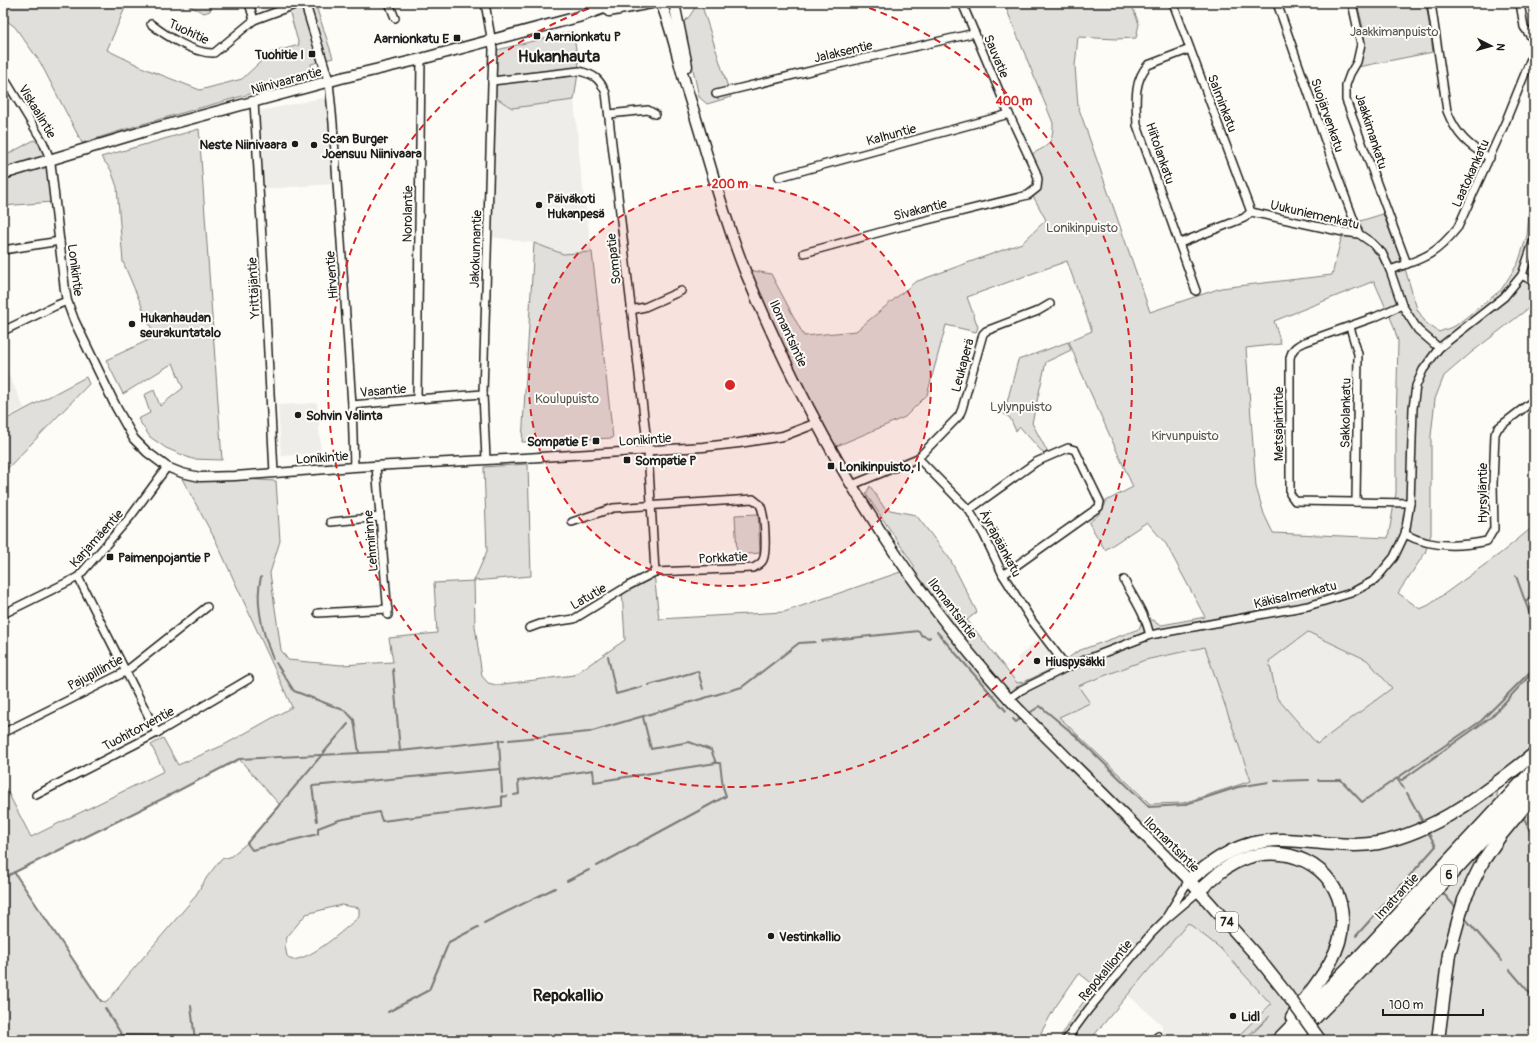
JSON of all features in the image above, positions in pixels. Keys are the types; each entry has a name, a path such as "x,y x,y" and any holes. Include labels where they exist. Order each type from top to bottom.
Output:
{"highway":[{"path":"1189,880 1227,853 1244,846 1260,842 1274,840 1363,845 1378,843 1421,830 1448,816 1534,754"},
{"name":"Imatrantie","path":"1278,1040 1357,959 1534,769"},
{"name":"Imatrantie","path":"1293,1040 1365,967 1534,785"},
{"path":"1438,1040 1448,961 1464,900 1483,861 1500,836 1534,794"},
{"path":"1199,891 1234,863 1255,855 1276,853 1294,856 1314,865 1323,873 1334,890 1342,913 1342,926 1336,951 1331,961 1302,1002 1278,1040"}],"main road":[{"name":"Niinivaarantie","path":"3,174 145,131 422,59 578,16 618,3"},
{"name":"Niinivaarantie","path":"578,16 651,3"},
{"path":"660,6 668,9 677,5"},
{"name":"Ilomantsintie","path":"677,5 694,109"},
{"name":"Ilomantsintie","path":"660,6 678,54 687,92 694,109 721,203 744,269 776,341 816,423 882,533 943,619 1009,699 1189,880 1255,954 1286,993 1320,1040"}],"street":[{"path":"248,3 254,20"},
{"name":"Tuohitie","path":"151,24 163,33 206,54 214,53 254,20 300,3"},
{"path":"305,3 329,82"},
{"path":"389,3 395,18"},
{"name":"Jakokunnantie","path":"485,3 492,40 483,394 486,459"},
{"name":"Sauvatie","path":"962,3 1009,114 1036,172 1038,184"},
{"name":"Salminkatu","path":"1173,3 1251,212"},
{"name":"Suojärvenkatu","path":"1277,3 1359,234"},
{"name":"Jaakkimankatu","path":"1352,3 1361,44 1357,62 1346,85 1346,100 1407,264"},
{"path":"1431,3 1447,111 1453,126 1465,141 1490,158"},
{"path":"1520,3 1524,26 1534,41"},
{"name":"Jalaksentie","path":"716,94 975,33"},
{"name":"Hiitolankatu","path":"1190,49 1148,65 1140,76 1136,94 1137,125 1196,291"},
{"name":"Laatokankatu","path":"1390,270 1428,256 1447,241 1458,227 1490,158 1534,51"},
{"name":"Norolantie","path":"418,369 422,59"},
{"name":"Sompatie","path":"492,81 579,71 592,74 602,84 606,93 648,451"},
{"name":"Viskaalintie","path":"3,76 43,142 50,159"},
{"name":"Hirventie","path":"329,82 352,405 354,467"},
{"name":"Yrittäjäntie","path":"254,102 274,473"},
{"path":"609,114 648,110 655,114"},
{"name":"Kalhuntie","path":"779,177 1009,114"},
{"name":"Lonikintie","path":"50,159 67,301 113,400 134,439 147,452 168,467 182,473 200,477 235,476 486,459 648,451 739,443 783,436 816,423"},
{"name":"Sivakantie","path":"804,253 899,226 1028,195 1037,188 1038,184"},
{"name":"Uukuniemenkatu","path":"1180,243 1244,218 1251,212 1343,232 1359,234 1382,253 1390,270 1402,305 1418,330 1439,348"},
{"path":"1534,240 1522,275 1534,282"},
{"path":"3,250 60,242"},
{"name":"Käkisalmenkatu","path":"1009,699 1021,690 1067,667 1150,635 1308,606 1351,593 1376,580 1394,557 1405,534 1410,503 1413,408 1416,386 1423,370 1439,348 1504,297 1522,275"},
{"path":"631,310 645,307 681,291"},
{"path":"3,331 56,304 67,301"},
{"name":"Leukaperä","path":"918,458 959,416 983,334 986,331 1050,304"},
{"name":"Metsäpirtintie","path":"1402,305 1376,318 1297,345 1292,350 1290,358 1290,494 1292,499 1295,501 1410,503"},
{"name":"Sakkolankatu","path":"1350,327 1358,354 1356,502"},
{"name":"Vasantie","path":"417,399 418,369"},
{"name":"Vasantie","path":"352,405 483,394"},
{"name":"Hyrsyläntie","path":"1405,534 1420,541 1440,544 1468,545 1487,542 1494,529 1495,434 1498,428 1534,400"},
{"path":"969,510 1036,462 1068,448 1075,450 1100,502 1100,507 1003,575"},
{"path":"648,451 654,572"},
{"path":"852,485 918,458"},
{"name":"Äyräpäänkatu","path":"918,458 969,510 984,535 1003,575 1032,621 1067,667"},
{"name":"Lehmirinne","path":"318,613 388,612 376,466"},
{"name":"Karjamäentie","path":"3,614 78,576 132,516 168,467"},
{"name":"Porkkatie","path":"572,522 613,508 748,498 758,502 763,513 764,551 763,560 759,565 754,568 654,572"},
{"path":"331,522 380,517"},
{"name":"Latutie","path":"529,628 540,624 574,619 654,572"},
{"path":"78,576 157,733"},
{"path":"1124,580 1146,618 1150,635"},
{"name":"Pajupillintie","path":"5,732 125,672 207,607"},
{"name":"Tuohitorventie","path":"36,795 157,733 249,678"},
{"name":"Repokalliontie","path":"1166,919 1189,880"},
{"name":"Repokalliontie","path":"1066,1040 1088,1010 1146,940 1166,919 1199,891"}],"shaded area":[{"path":"327,97 333,184 263,189 260,111"},
{"name":"Päiväkoti Hukanpesä","path":"495,97 512,108 574,100 581,173 592,252 563,254 534,243 491,237"},
{"path":"3,362 24,408 3,419"},
{"path":"317,403 321,453 281,456 278,405"},
{"path":"1308,632 1367,660 1392,688 1317,745 1277,698 1269,661"},
{"path":"1040,638 1056,658 1056,667 1053,670 1017,683 1009,674 1022,664 1017,658"},
{"path":"1205,647 1251,782 1183,803 1150,804 1059,717 1090,703 1077,686 1145,660"},
{"path":"1188,923 1220,948 1271,1004 1234,1040 1169,1040 1162,1033 1162,1025 1128,995"}],"green space":[{"path":"3,3 127,3 107,50 146,69 200,90 242,79 270,53 299,45 287,3 315,3 333,58 311,64 311,71 307,78 139,125 82,143 40,62 15,27 3,18"},
{"path":"184,3 211,3 210,11 204,13"},
{"path":"698,3 701,3 731,97 707,104 699,97 683,23"},
{"path":"1004,3 1131,3 1139,24 1136,38 1116,39 1078,37 1075,66 1078,106 1150,312 1221,288 1332,275 1341,239 1360,221 1383,214 1406,272 1417,309 1426,323 1439,332 1455,326 1501,290 1518,263 1527,236 1529,215 1534,201 1534,304 1472,352 1444,376 1435,399 1431,436 1431,534 1425,553 1398,593 1420,609 1429,605 1501,553 1534,526 1534,749 1502,774 1497,795 1503,825 1472,878 1435,1040 1325,1040 1302,1006 1332,962 1343,913 1316,864 1264,852 1200,888 1215,912 1287,1001 1287,1004 1313,1040 1246,1040 1270,1016 1243,1040 1234,1040 1271,1004 1220,948 1188,923 1090,1040 1059,1040 1071,1019 1095,986 1079,973 1054,1009 1037,1040 3,1040 3,783 31,837 164,771 151,745 163,738 178,765 224,745 292,707 216,541 180,475 276,481 280,541 270,573 281,650 288,660 341,665 393,662 389,638 437,633 434,583 474,581 475,626 482,676 488,683 496,685 574,675 625,640 622,590 654,573 659,619 784,612 915,567 866,494 870,486 885,509 916,515 950,559 977,612 967,620 1017,683 1024,682 1056,667 1078,651 1139,629 1142,621 1154,620 1157,624 1162,625 1205,617 1166,544 1147,522 1105,550 1089,523 1102,511 1106,501 1133,487 1078,365 1069,341 1092,331 1067,261 967,297 978,327 976,332 946,325 927,395 905,417 832,448 743,269 771,274 804,336 856,331 915,282 1022,243 1046,220 1033,196 1039,189 1030,155 1049,144 1052,136 1053,123","holes":["1374,281 1393,324 1398,341 1396,493 1388,538 1273,533 1264,514 1256,487 1246,348 1281,344 1274,321","1308,632 1367,660 1392,688 1317,744 1277,698 1269,661","1205,647 1251,781 1183,803 1150,804 1059,717 1090,703 1078,686 1145,660","239,759 280,805 247,843 230,857 221,859 207,877 194,898 107,1002 101,1001 14,872","341,905 359,908 359,917 327,943 300,958 292,960 287,956 285,946 287,937 306,914"]},
{"name":"Jaakkimanpuisto","path":"1357,3 1426,3 1433,52 1358,67 1362,59 1365,43"},
{"path":"573,31 579,66 574,100 512,108 495,97 497,50"},
{"path":"199,129 222,460 192,459 166,448 150,437 138,419 150,413 144,395 154,390 160,406 183,388 173,363 123,394 106,360 155,337 123,262 117,187 111,170 101,157"},
{"path":"34,140 44,148 52,202 3,206 3,157"},
{"name":"Koulupuisto","path":"534,243 563,254 592,252 613,438 522,442"},
{"name":"Lylynpuisto","path":"1068,342 1071,350 1046,362 1032,423 1047,451 1044,454 1020,427 1016,431 1010,418 1004,414 1018,360"},
{"path":"86,377 89,384 3,473 3,421"},
{"path":"528,464 531,576 474,581 487,551 484,467"},
{"path":"758,514 760,553 737,555 735,515"},
{"path":"1534,800 1534,1040 1442,1040 1449,978 1468,901 1486,864"},
{"path":"1266,855 1312,867 1337,901 1337,940 1299,1003 1202,891 1216,877"}],"waterway":[{"path":"1516,576 1534,626"},
{"path":"261,577 259,587 259,608 263,629 273,659"},
{"path":"1526,602 1534,593"},
{"path":"822,641 919,631 921,635 930,637"},
{"path":"937,632 1006,711"},
{"path":"509,740 589,732 742,687 799,643 815,642"},
{"path":"608,656 616,694 642,687"},
{"path":"276,663 294,691 346,711 354,720 359,753"},
{"path":"1318,780 1341,780 1362,802 1481,721 1534,668"},
{"path":"393,669 400,751"},
{"path":"649,685 698,671 703,689"},
{"path":"1397,779 1402,780 1491,717 1534,671"},
{"path":"1031,712 1040,706 1076,736 1149,807 1183,805 1238,787 1269,782"},
{"path":"597,866 726,796 723,787 720,763 716,763 711,750 689,742 651,749 643,717"},
{"path":"1013,719 1016,722 1020,719"},
{"path":"318,828 318,834 252,850 247,843 348,724"},
{"path":"3,878 239,759 400,751 504,740"},
{"path":"499,741 502,792"},
{"path":"514,795 519,794 518,781 593,770 594,782 716,763"},
{"path":"317,821 312,786 500,769"},
{"path":"1275,781 1309,780"},
{"path":"1398,780 1404,789"},
{"path":"1407,793 1423,822"},
{"path":"318,828 339,820 379,812 382,821 502,806 502,796"},
{"path":"502,797 507,796"},
{"path":"1523,816 1534,840"},
{"path":"1356,936 1436,846 1429,834"},
{"path":"567,881 589,870"},
{"path":"14,872 101,1001"},
{"path":"484,923 555,888"},
{"path":"1443,893 1457,909"},
{"path":"1464,917 1502,961"},
{"path":"388,1012 429,990 449,942 478,927"},
{"path":"1510,970 1534,998"},
{"path":"191,1006 195,1040"},
{"path":"105,1008 125,1040"},
{"path":"122,1035 194,1036"}],"place":[{"name":"Aarnionkatu P","path":"537,36"},
{"name":"Aarnionkatu E","path":"457,38"},
{"name":"Tuohitie I","path":"312,54"},
{"name":"Neste Niinivaara","path":"295,144"},
{"name":"Scan Burger Joensuu Niinivaara","path":"314,145"},
{"name":"Päiväkoti Hukanpesä","path":"539,205"},
{"name":"Hukanhaudan seurakuntatalo","path":"132,324"},
{"name":"Sohvin Valinta","path":"298,415"},
{"name":"Sompatie E","path":"596,441"},
{"name":"Sompatie P","path":"627,460"},
{"name":"Lonikinpuisto, I","path":"831,466"},
{"name":"Paimenpojantie P","path":"110,557"},
{"name":"Hiuspysäkki","path":"1037,661"},
{"name":"Vestinkallio","path":"771,936"},
{"name":"Lidl","path":"1233,1016"}],"district":[{"name":"Hukanhauta","path":"559,56"},
{"name":"Repokallio","path":"568,995"}],"park label":[{"name":"Lonikinpuisto","path":"1082,227"},
{"name":"Kirvunpuisto","path":"1185,435"}]}
